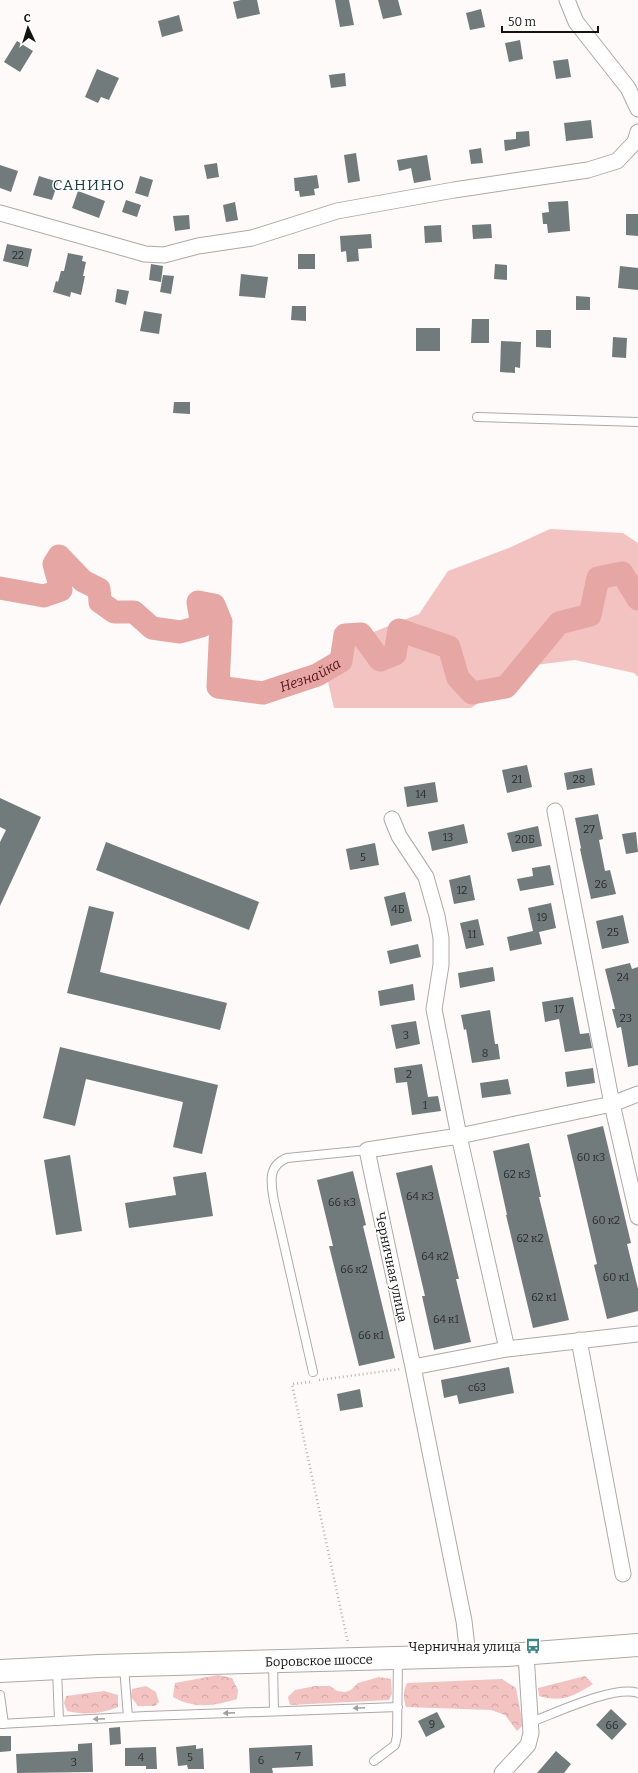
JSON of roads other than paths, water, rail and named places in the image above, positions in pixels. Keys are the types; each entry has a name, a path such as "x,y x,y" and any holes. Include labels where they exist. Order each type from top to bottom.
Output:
{"main road":[{"name":"Боровское шоссе","path":"0,1671 526,1654 638,1645"}],"street":[{"path":"567,0 576,22 628,88 638,109"},
{"path":"0,213 145,254 164,255 198,246 252,238 337,211 454,190 588,170 617,161 635,142 638,132"},
{"path":"555,811 612,1104 638,1217"},
{"path":"392,818 399,836 426,877 437,916 441,938 441,965 434,1009 459,1136 507,1349"},
{"path":"366,1150 459,1136 612,1104 638,1094"},
{"name":"Черничная улица","path":"366,1150 413,1367 464,1620 468,1656"},
{"path":"413,1367 507,1349 638,1334"},
{"path":"579,1340 624,1574"},
{"path":"502,1773 528,1745 531,1733 526,1654"}],"lane":[{"path":"477,417 638,422"},
{"path":"313,1372 271,1187 273,1168 279,1161 286,1158 366,1150"},
{"path":"374,1761 395,1744 397,1736 398,1659"},
{"path":"273,1662 274,1711"},
{"path":"124,1666 128,1717"},
{"path":"57,1668 59,1721"},
{"path":"531,1722 610,1693 632,1691 638,1693"},
{"path":"0,1695 2,1724 128,1717 398,1707"}],"waterway":[{"name":"Незнайка","path":"0,588 44,596 61,590 54,564 59,556 83,581 99,589 100,602 114,612 134,612 152,628 180,632 202,626 198,602 214,605 221,622 218,687 263,693 317,675 341,661 345,635 361,634 380,660 395,654 399,630 449,647 458,678 472,693 506,687 559,623 590,615 598,578 622,573 638,599"}],"place":[{"name":"Черничная улица","path":"533,1646"}],"district":[{"name":"САНИНО","path":"89,185"}]}
